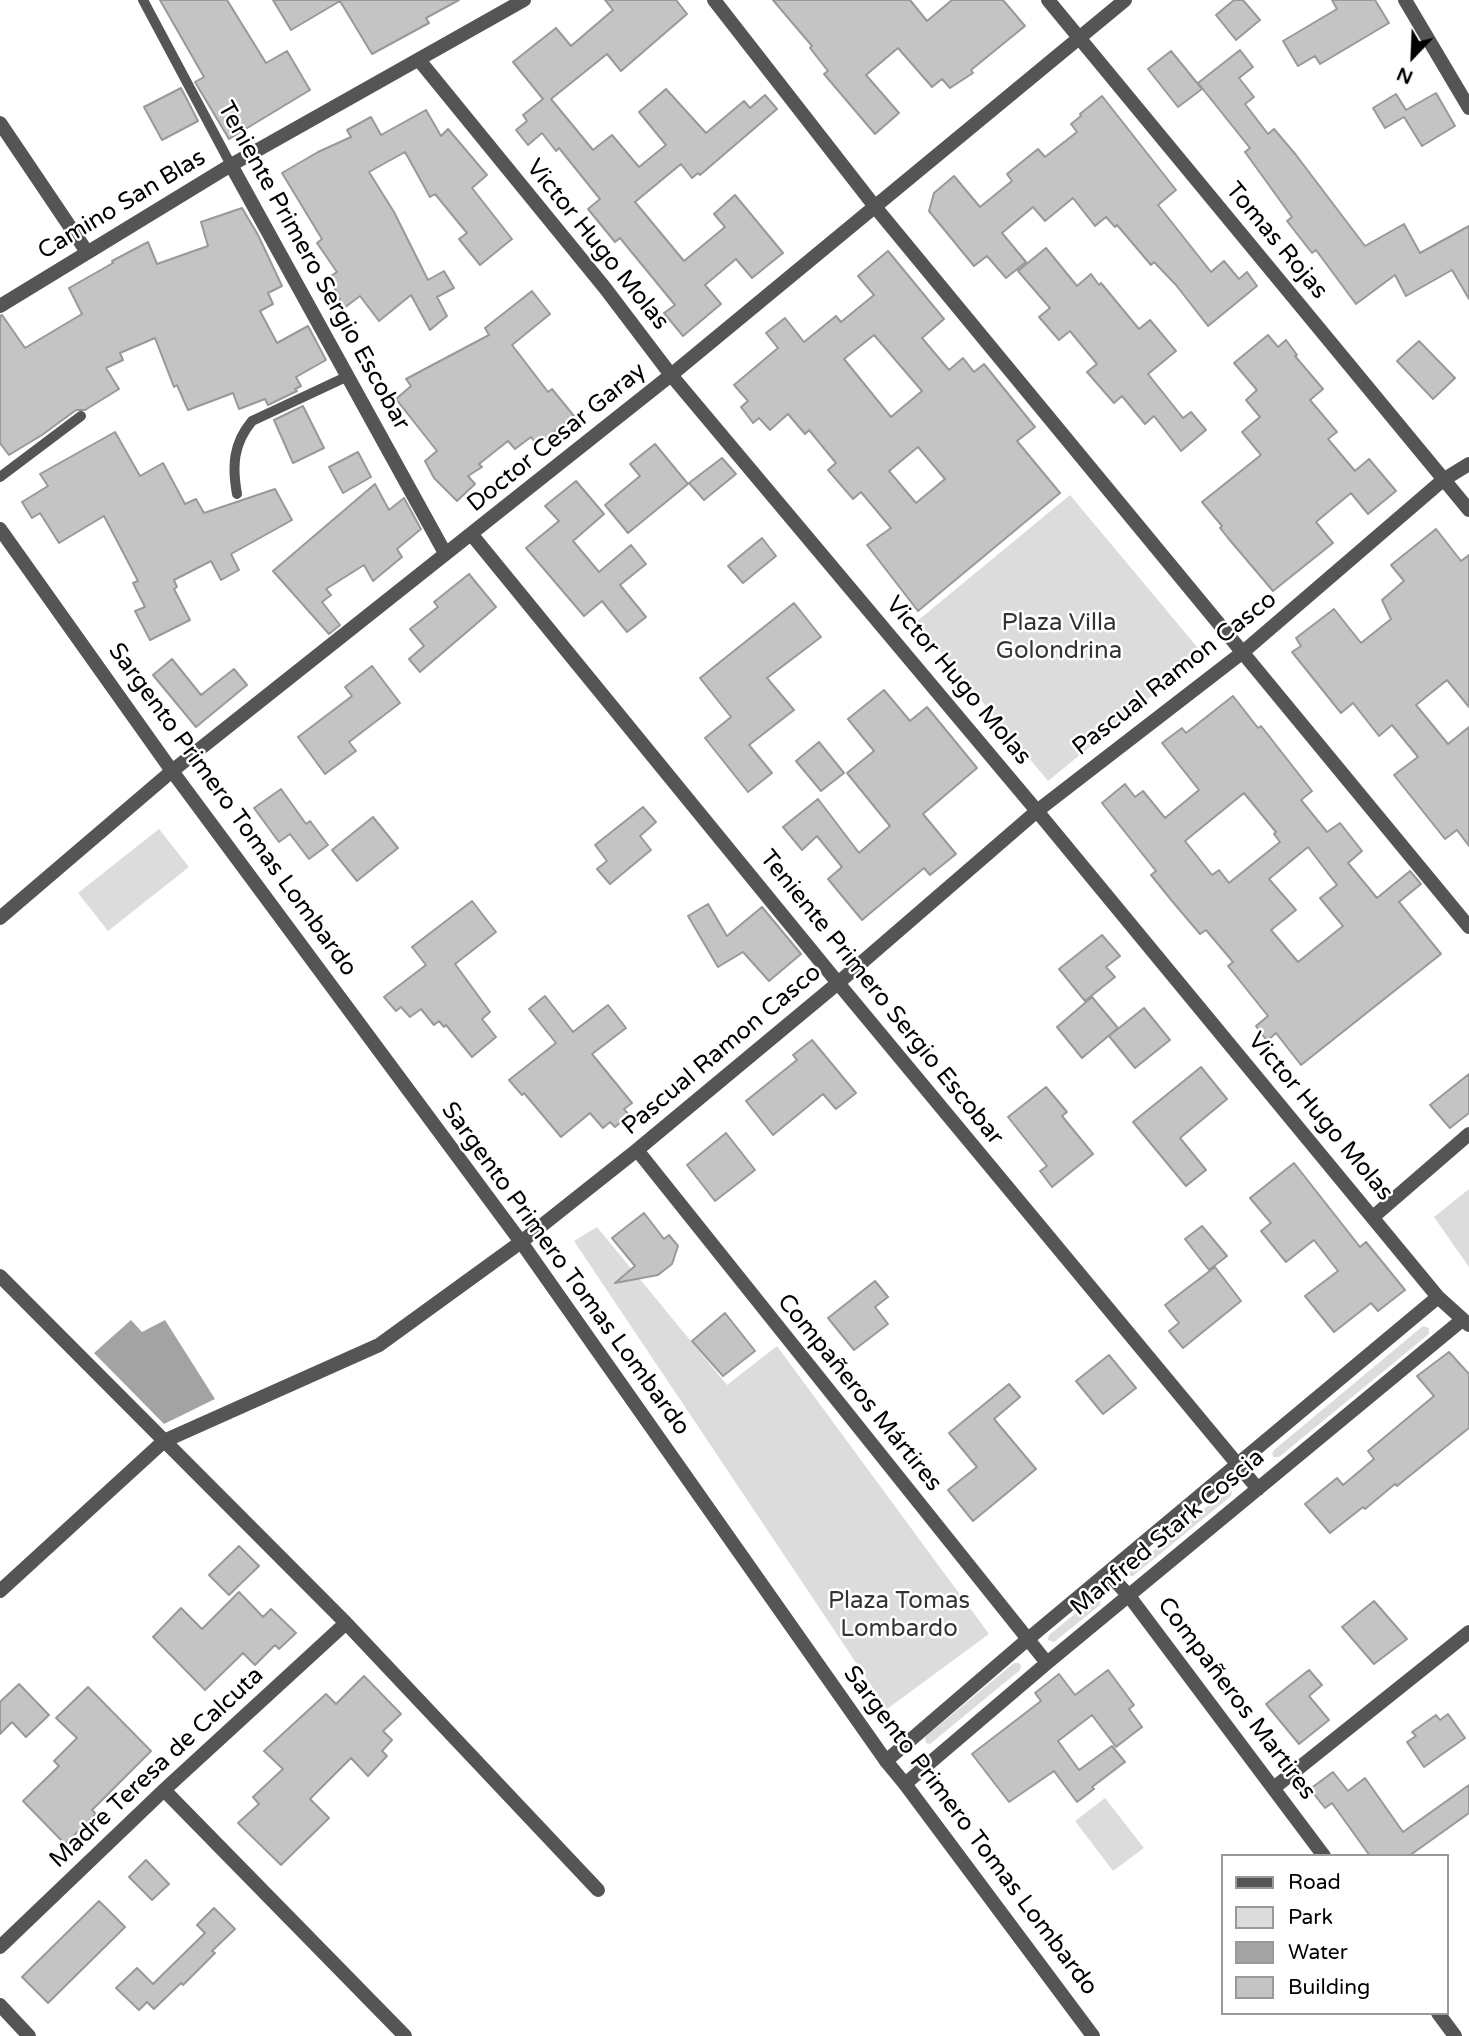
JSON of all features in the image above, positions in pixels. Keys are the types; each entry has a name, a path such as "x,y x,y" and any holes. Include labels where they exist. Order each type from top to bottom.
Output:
{"street":[{"name":"Camino San Blas","path":"0,306 231,164 524,0"},
{"path":"714,0 876,208 1469,927"},
{"name":"Tomas Rojas","path":"1048,0 1469,510"},
{"name":"Doctor Cesar Garay","path":"0,918 172,771 671,375 1125,0"},
{"path":"1405,0 1469,108"},
{"name":"Victor Hugo Molas","path":"419,60 605,288 671,375 1037,811 1438,1297 1465,1322"},
{"path":"0,123 87,252"},
{"name":"Teniente Primero Sergio Escobar","path":"231,164 445,553"},
{"name":"Pascual Ramon Casco","path":"0,1591 164,1441 380,1345 521,1242 638,1150 838,983 1037,811 1243,652 1443,480 1469,464"},
{"name":"Sargento Primero Tomas Lombardo","path":"0,529 172,771 521,1242 886,1761 1093,2036"},
{"name":"Teniente Primero Sergio Escobar","path":"472,535 838,983 1258,1489"},
{"path":"1373,1217 1469,1134"},
{"name":"Compañeros Mártires","path":"638,1150 1047,1663"},
{"path":"0,1276 346,1623 598,1890"},
{"name":"Manfred Stark Coscia","path":"886,1761 1438,1297"},
{"name":"Manfred Stark Coscia","path":"905,1784 1047,1663 1465,1322"},
{"name":"Compañeros Martires","path":"1108,1573 1129,1596 1275,1787 1323,1854"},
{"name":"Madre Teresa de Calcuta","path":"0,1947 163,1790 346,1623"},
{"path":"1275,1787 1469,1632"},
{"path":"163,1790 405,2036"},
{"path":"0,2005 29,2036"},
{"path":"1439,2015 1454,2036"}],"lane":[{"name":"Teniente Primero Sergio Escobar","path":"143,0 231,164"},
{"path":"237,494 234,458 242,433 252,421 346,377"},
{"path":"0,477 81,416"}],"green space":[{"name":"Plaza Villa Golondrina","path":"1070,495 1203,654 1048,781 916,622"},
{"path":"159,829 189,867 108,931 78,893"},
{"path":"1469,1189 1469,1267 1434,1217"},
{"name":"Plaza Tomas Lombardo","path":"597,1227 727,1385 777,1346 989,1634 887,1709 574,1241"},
{"path":"1423,1326 1429,1328 1429,1334 1279,1457 1274,1457 1274,1450"},
{"path":"1227,1490 1232,1491 1231,1496 1130,1576 1130,1570"},
{"path":"1097,1596 1101,1599 1100,1605 1054,1642 1048,1640 1049,1635"},
{"path":"1014,1663 1019,1663 1020,1670 930,1744 926,1743 925,1737"},
{"path":"1105,1798 1144,1848 1113,1871 1075,1821"}],"water":[{"path":"131,1320 142,1332 165,1320 215,1399 164,1424 94,1353"}],"building":[{"path":"160,0 227,0 266,63 287,51 310,90 229,139 195,82 204,77"},
{"path":"273,0 459,0 426,18 429,23 372,54 340,1 291,30"},
{"path":"605,0 676,0 687,14 621,71 607,54 551,99 593,150 612,135 639,167 666,145 639,112 666,89 706,133 744,101 750,108 765,95 777,109 700,175 698,173 692,178 681,164 635,202 684,261 725,227 714,214 735,195 783,253 752,278 736,259 705,285 721,304 683,336 664,313 675,305 620,238 615,242 588,209 600,199 559,148 556,151 542,133 528,145 516,130 527,121 523,115 543,99 513,62 556,28 571,46 613,10"},
{"path":"773,0 910,0 927,21 952,0 1003,0 1025,26 971,70 973,73 950,88 942,79 932,87 898,48 866,75 899,113 875,134 824,74 828,71 810,48 812,46"},
{"path":"1234,0 1243,0 1260,20 1236,40 1216,15"},
{"path":"1332,0 1375,0 1389,23 1320,64 1315,56 1298,66 1283,41 1337,9"},
{"path":"1240,50 1253,67 1239,78 1254,97 1245,104 1268,134 1274,129 1296,155 1365,246 1404,224 1420,253 1469,226 1469,299 1452,270 1406,296 1395,275 1356,304 1316,250 1312,253 1287,221 1292,217 1245,152 1250,148 1198,83"},
{"path":"1171,51 1202,89 1178,107 1148,69"},
{"path":"181,88 198,121 162,140 144,107"},
{"path":"1436,93 1455,126 1422,146 1404,117 1385,128 1373,108 1396,94 1406,110"},
{"path":"1102,96 1176,190 1158,205 1211,272 1224,261 1239,279 1247,272 1257,286 1208,326 1176,285 1154,262 1151,265 1117,225 1115,227 1106,217 1095,226 1073,198 1045,221 1033,207 1002,233 1026,262 1006,278 987,256 974,266 929,211 934,193 954,176 980,207 1012,181 1007,174 1038,149 1045,157 1077,132 1071,124"},
{"path":"426,110 441,136 448,129 487,175 472,188 512,239 480,265 459,239 467,233 435,194 430,197 405,152 369,172 394,212 428,280 444,271 454,288 437,297 447,316 430,330 411,295 379,321 360,296 344,308 329,277 337,272 317,243 322,239 282,173 351,137 347,130 371,117 381,135"},
{"path":"242,208 282,286 268,293 273,304 260,311 277,343 308,326 326,360 296,377 301,386 295,389 297,391 268,405 265,399 239,409 233,393 188,410 177,385 174,387 155,338 120,353 123,360 106,368 119,389 85,410 76,410 9,455 0,443 0,316 2,315 25,348 82,314 69,288 148,242 157,264 208,246 201,222"},
{"path":"1046,248 1077,286 1091,274 1139,329 1150,320 1176,351 1148,374 1183,418 1191,412 1206,430 1181,451 1154,416 1145,424 1122,396 1114,403 1087,372 1097,364 1070,331 1059,340 1039,317 1050,308 1018,271"},
{"path":"888,251 944,319 922,338 949,370 963,358 974,372 984,364 1035,427 1017,441 1060,493 918,611 867,545 891,528 861,492 853,499 828,470 836,463 809,430 805,434 788,414 770,430 759,418 753,423 741,407 748,401 734,385 778,348 766,333 785,318 804,342 836,316 841,322 874,295 858,276","holes":["874,335 922,391 891,417 844,359","918,447 945,479 916,503 889,471"]},
{"path":"532,291 550,314 512,345 548,392 552,389 574,416 537,445 531,437 515,449 508,441 479,464 482,467 468,476 475,484 457,501 434,478 425,461 437,451 396,399 411,386 406,379 489,335 485,328"},
{"path":"1268,335 1278,347 1286,340 1297,355 1295,356 1323,389 1310,400 1337,432 1328,439 1355,471 1369,459 1396,491 1368,514 1351,493 1316,522 1333,543 1273,591 1220,528 1222,526 1202,502 1261,455 1242,432 1260,417 1246,400 1257,390 1234,363"},
{"path":"1419,341 1455,378 1433,399 1397,361"},
{"path":"303,406 324,448 293,463 274,420"},
{"path":"115,432 140,476 163,463 185,504 196,499 204,513 275,489 292,520 231,554 239,570 221,580 211,561 174,580 177,587 174,589 190,620 150,640 135,611 145,607 133,583 138,581 104,516 59,543 40,513 32,518 22,502 48,486 40,474"},
{"path":"655,444 688,484 628,533 605,505 640,476 630,464"},
{"path":"358,452 371,477 343,493 329,467"},
{"path":"722,458 736,474 704,500 689,483"},
{"path":"576,481 604,514 573,541 599,572 631,545 646,564 620,585 646,617 627,632 602,601 584,616 526,548 559,521 545,506"},
{"path":"375,484 389,510 404,498 421,529 397,549 402,557 373,581 364,565 326,589 331,595 322,602 340,625 329,634 273,571"},
{"path":"1436,529 1461,561 1469,555 1469,707 1447,680 1416,705 1448,744 1469,727 1469,846 1457,830 1445,839 1394,775 1418,757 1392,725 1379,736 1353,703 1341,713 1292,652 1301,646 1296,638 1334,609 1361,643 1391,619 1382,600 1404,581 1391,565"},
{"path":"762,538 776,556 743,583 728,566"},
{"path":"469,574 496,607 420,672 409,659 424,646 410,629 438,607 434,602"},
{"path":"794,603 821,637 767,678 794,710 749,745 772,773 748,792 705,738 731,717 700,678"},
{"path":"172,659 201,695 234,669 247,685 196,727 153,675"},
{"path":"372,666 400,703 349,742 356,751 325,774 298,737 352,696 345,687"},
{"path":"884,690 910,721 927,707 977,768 923,814 956,854 930,875 924,868 862,920 828,879 842,867 817,836 802,850 783,827 818,799 859,853 890,826 847,773 874,751 848,719"},
{"path":"1233,696 1258,728 1261,726 1312,791 1301,800 1327,832 1340,823 1362,851 1348,863 1377,898 1410,871 1421,884 1399,902 1441,954 1301,1065 1276,1033 1267,1041 1256,1026 1268,1016 1228,966 1233,962 1206,930 1200,934 1172,901 1151,875 1156,871 1102,803 1125,784 1135,797 1143,791 1165,818 1199,790 1162,743 1182,728 1186,733","holes":["1244,793 1276,832 1274,834 1280,842 1229,883 1219,870 1212,875 1185,841","1308,847 1337,885 1320,898 1343,926 1298,962 1271,930 1296,910 1269,879"]},
{"path":"819,742 844,773 821,791 796,761"},
{"path":"281,789 306,824 310,821 328,845 309,859 290,834 279,842 254,808"},
{"path":"643,807 656,822 640,836 651,850 610,884 597,869 607,861 595,845"},
{"path":"373,817 398,848 357,881 332,850"},
{"path":"472,901 496,932 455,964 490,1012 482,1019 496,1037 472,1057 446,1025 444,1027 439,1021 434,1025 421,1009 410,1017 401,1007 396,1011 384,997 426,965 412,947"},
{"path":"708,904 727,936 762,907 801,954 769,981 743,952 718,967 688,916"},
{"path":"1102,935 1120,956 1106,967 1115,977 1085,1001 1059,969"},
{"path":"545,996 573,1032 608,1005 626,1028 592,1054 632,1103 624,1109 629,1115 615,1127 610,1122 603,1128 590,1113 561,1137 524,1093 522,1095 509,1080 556,1043 529,1009"},
{"path":"1092,997 1118,1028 1082,1058 1057,1027"},
{"path":"1144,1008 1170,1040 1135,1068 1109,1036"},
{"path":"812,1040 856,1093 836,1109 823,1094 773,1135 746,1101 797,1060 793,1055"},
{"path":"1201,1067 1227,1099 1180,1138 1206,1170 1186,1186 1133,1122"},
{"path":"1469,1074 1469,1113 1450,1128 1430,1105"},
{"path":"1046,1087 1067,1112 1062,1116 1093,1154 1052,1187 1040,1171 1047,1166 1008,1117"},
{"path":"726,1133 755,1170 715,1201 687,1165"},
{"path":"1294,1163 1360,1247 1366,1242 1405,1290 1378,1311 1371,1303 1334,1332 1305,1296 1338,1271 1314,1240 1286,1262 1261,1231 1271,1223 1250,1198"},
{"path":"644,1213 664,1239 669,1235 678,1246 672,1264 658,1275 615,1283 635,1266 612,1238"},
{"path":"1202,1226 1227,1256 1209,1270 1185,1239"},
{"path":"1215,1267 1241,1301 1183,1348 1169,1331 1179,1323 1165,1305"},
{"path":"875,1281 888,1297 875,1307 888,1324 854,1350 828,1318"},
{"path":"725,1313 755,1351 723,1376 692,1341"},
{"path":"1449,1352 1469,1374 1469,1428 1397,1486 1395,1484 1330,1533 1305,1504 1337,1478 1343,1485 1374,1459 1368,1451 1434,1396 1417,1376"},
{"path":"1109,1355 1136,1388 1103,1414 1076,1381"},
{"path":"1009,1384 1020,1397 994,1419 1036,1469 973,1521 948,1490 977,1467 949,1433"},
{"path":"239,1546 259,1566 229,1595 209,1575"},
{"path":"239,1592 263,1617 271,1609 296,1633 279,1649 275,1645 255,1665 243,1653 205,1690 153,1637 181,1608 202,1629"},
{"path":"1374,1601 1407,1639 1374,1664 1342,1627"},
{"path":"1108,1670 1134,1705 1129,1709 1142,1727 1116,1747 1092,1715 1058,1741 1079,1770 1112,1746 1125,1762 1077,1802 1054,1771 1009,1802 972,1754 1041,1701 1035,1693 1059,1674 1075,1695"},
{"path":"1309,1670 1322,1685 1309,1696 1329,1720 1299,1744 1266,1704"},
{"path":"364,1676 401,1714 383,1731 392,1740 382,1751 387,1756 368,1776 351,1758 310,1799 329,1818 281,1865 238,1823 259,1804 253,1797 283,1769 264,1751 326,1694 336,1704"},
{"path":"19,1684 49,1715 26,1737 12,1722 0,1734 0,1702"},
{"path":"88,1687 151,1751 92,1810 96,1814 65,1844 23,1801 59,1766 54,1761 77,1738 56,1718"},
{"path":"1448,1714 1465,1738 1424,1767 1407,1742 1416,1736 1412,1732 1436,1715 1440,1720"},
{"path":"1333,1772 1348,1791 1365,1778 1403,1832 1469,1785 1469,1813 1412,1854 1369,1854 1332,1803 1325,1808 1310,1789"},
{"path":"146,1860 169,1884 152,1900 129,1877"},
{"path":"99,1901 125,1927 48,2003 22,1977"},
{"path":"214,1908 235,1929 183,1985 181,1983 154,2009 147,2002 139,2010 116,1988 137,1968 153,1984 205,1933 197,1925"}]}
